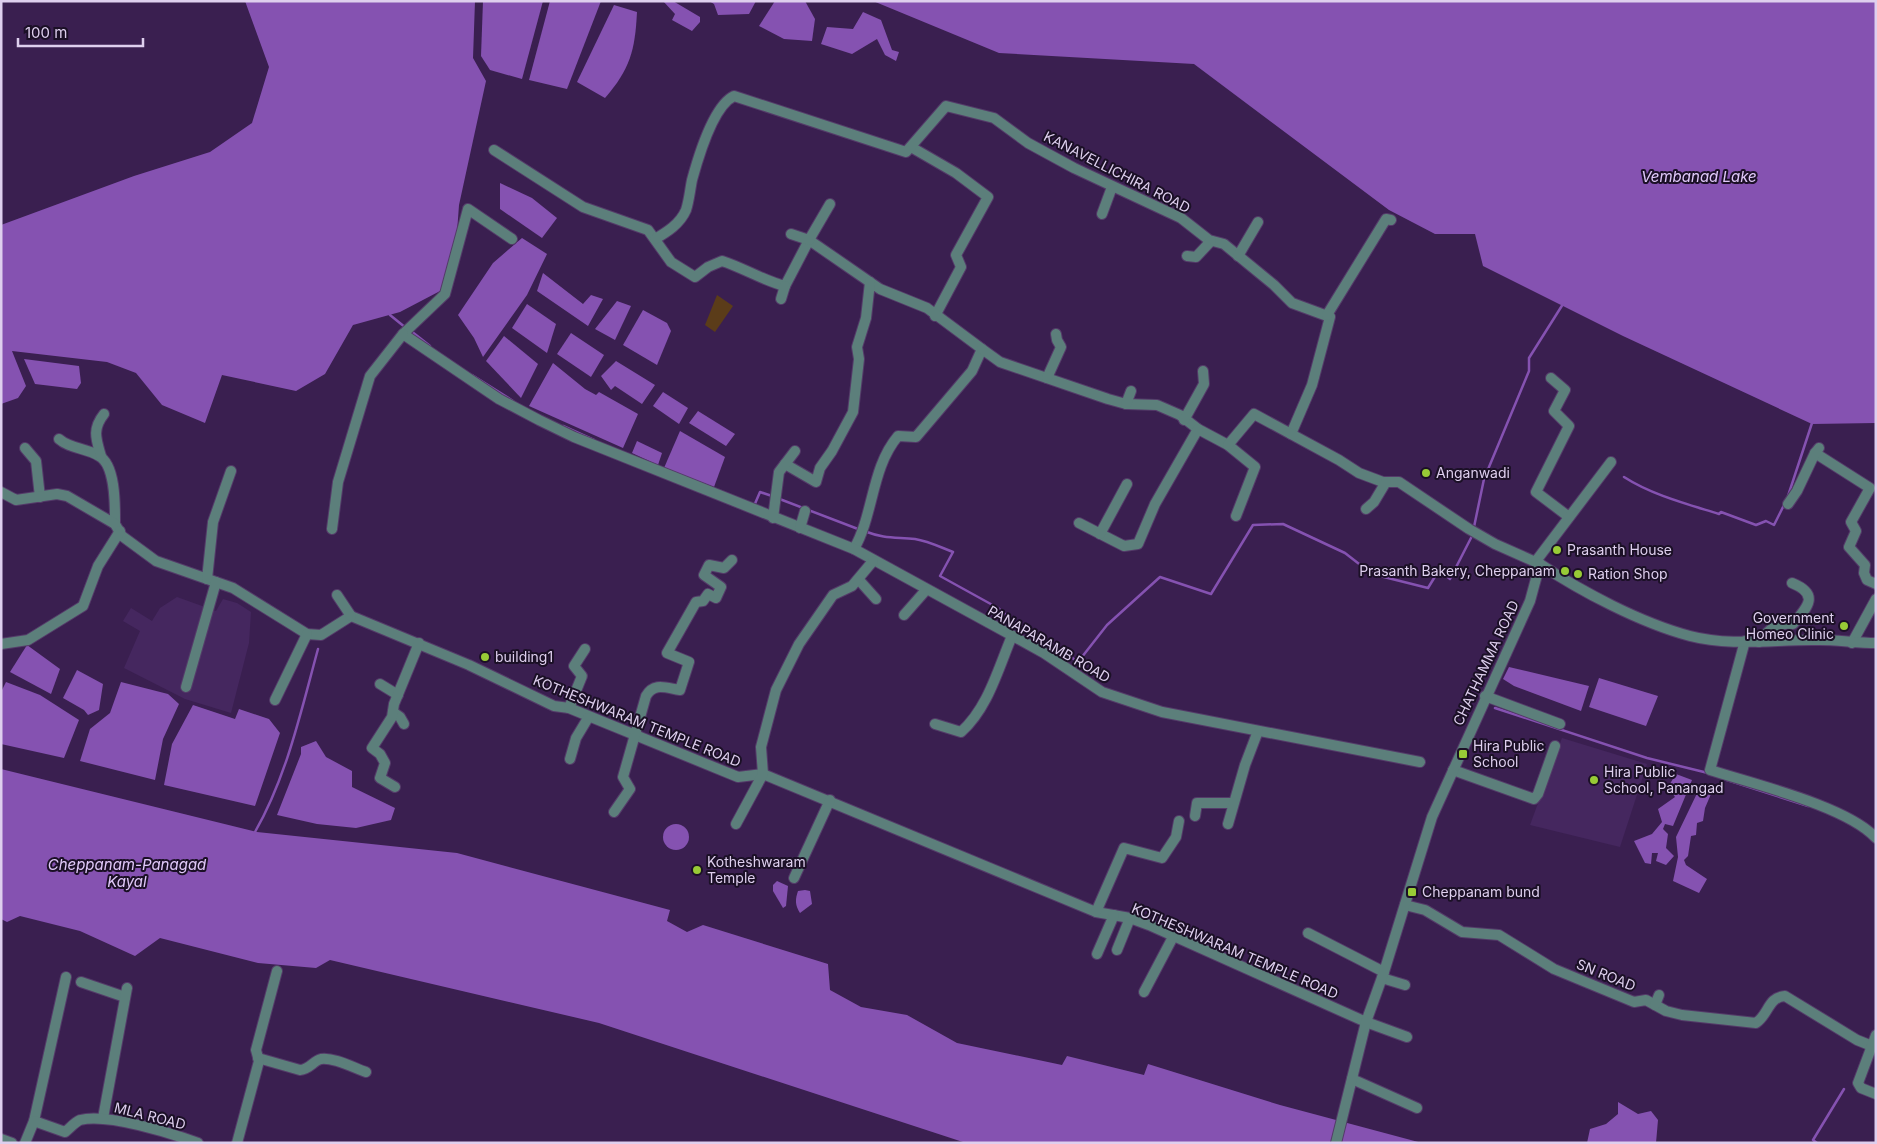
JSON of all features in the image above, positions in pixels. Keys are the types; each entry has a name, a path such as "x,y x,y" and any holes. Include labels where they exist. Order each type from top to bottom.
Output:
{"street":[{"path":"655,239 672,229 685,212 692,178 711,125 727,100 734,96 906,152 911,147 956,173 988,197 956,255 961,267 935,316"},
{"name":"KANAVELLICHIRA ROAD","path":"911,147 946,106 994,118 1028,142 1112,187 1181,218 1211,241 1224,244 1292,303 1327,315"},
{"path":"494,150 583,206 648,230 671,262 695,277 708,266 722,261 754,272 772,283 785,286"},
{"path":"1102,214 1112,187"},
{"path":"781,299 785,286 830,204"},
{"path":"332,529 338,482 370,376 402,334 445,294 468,209 512,239"},
{"path":"1291,434 1312,385 1330,317 1327,315 1386,219 1390,220"},
{"path":"1238,256 1258,222"},
{"path":"791,234 809,240 880,289 927,308 935,316 1000,362 1126,404 1157,406 1228,446 1255,467 1236,516"},
{"path":"1187,256 1196,257 1211,241"},
{"path":"785,464 816,482 820,468 832,451 852,412 859,359 857,347 866,318 870,282"},
{"name":"PANAPARAMB ROAD","path":"402,334 500,400 539,420 574,437 854,550 1044,654 1102,692 1162,712 1420,762"},
{"path":"1047,378 1061,346 1056,334"},
{"path":"854,550 864,531 882,461 890,445 898,436 916,437 972,371 982,349"},
{"path":"1184,420 1204,384 1203,371"},
{"path":"1551,378 1565,390 1554,411 1569,426 1536,492 1569,517"},
{"path":"1126,404 1131,391"},
{"path":"104,414 98,422 94,434 101,456 110,472 118,527 122,536 138,550 156,561 233,588 307,634 321,635 351,616 337,595"},
{"path":"1228,446 1254,414 1359,473 1386,482 1399,482 1469,529 1495,544 1538,562 1603,601 1691,637 1759,642 1820,640 1876,643"},
{"path":"1079,523 1124,546 1138,544 1155,504 1198,429"},
{"path":"59,439 101,456"},
{"path":"25,448 36,461 40,497"},
{"path":"1788,504 1798,491 1817,450 1870,488 1851,522 1856,531 1849,547 1865,565 1864,573 1867,580 1876,584"},
{"path":"773,518 779,472 795,451"},
{"path":"1538,562 1611,462"},
{"path":"186,687 212,581 213,522 231,472"},
{"path":"1366,509 1374,502 1386,482"},
{"path":"1100,534 1127,484"},
{"path":"2,493 16,500 57,494 67,496 118,527"},
{"path":"800,528 805,511"},
{"path":"1,644 28,640 83,606 98,566 118,527"},
{"path":"614,812 630,789 623,777 643,705 650,689 656,686 680,690 689,662 667,653 696,602 703,601 708,594 716,598 721,587 704,575 708,565 724,568 732,560"},
{"path":"736,824 763,774 761,746 776,690 799,644 833,595 859,580 873,561"},
{"name":"CHATHAMMA ROAD","path":"1336,1143 1346,1109 1366,1022 1383,975 1432,817 1485,696 1530,601 1538,562"},
{"path":"859,580 876,599"},
{"path":"1759,642 1768,630 1785,623 1793,624 1803,613 1809,599 1808,594 1806,589 1792,583"},
{"path":"904,615 926,590"},
{"path":"1852,643 1876,599"},
{"name":"KOTHESHWARAM TEMPLE ROAD","path":"351,616 469,665 554,706 568,708 588,718 738,777 763,774 830,800 1096,912 1130,918 1366,1022 1407,1037"},
{"path":"275,700 307,634"},
{"path":"934,724 961,732 971,723 981,708 1012,636"},
{"path":"1745,641 1710,770 1840,814 1869,830 1876,838"},
{"path":"395,787 380,778 385,763 380,754 372,748 392,717 398,695 419,643"},
{"path":"568,708 582,676 574,669 574,666 584,648"},
{"path":"380,684 398,695"},
{"path":"1485,696 1560,724"},
{"path":"393,712 400,717 404,724"},
{"path":"570,759 576,738 588,718"},
{"path":"1228,824 1244,765 1258,731"},
{"path":"1453,770 1534,799 1538,794 1555,746"},
{"path":"794,878 830,800"},
{"path":"1195,816 1197,803 1233,803"},
{"path":"1096,912 1124,848 1162,858 1176,837 1178,821"},
{"name":"SN ROAD","path":"1405,905 1425,910 1462,932 1499,935 1554,969 1634,1002 1657,1000 1682,1016 1737,1019 1756,1023 1765,1016 1770,1003 1778,996 1785,996 1841,1031 1870,1045"},
{"path":"1097,954 1114,915"},
{"path":"1117,950 1130,918"},
{"path":"1308,933 1383,975 1405,985"},
{"path":"1144,992 1173,937"},
{"path":"237,1143 258,1058 256,1050 278,971"},
{"path":"25,1143 34,1121 66,977"},
{"path":"80,982 126,992 103,1118"},
{"path":"1876,1036 1870,1045 1858,1083 1862,1088 1876,1094"},
{"path":"258,1058 300,1070 307,1069 318,1060 327,1059 366,1072"},
{"path":"1352,1079 1417,1108"},
{"name":"MLA ROAD","path":"34,1121 65,1132 78,1120 103,1118 152,1129 198,1143"},
{"path":"1,1139 12,1143"}],"shaded area":[{"path":"717,295 733,306 715,332 705,325"},
{"path":"177,597 216,611 223,599 237,603 251,612 249,643 231,713 185,699 124,668 140,631 123,621 131,608 152,621 160,608"},
{"name":"Hira Public School, Panangad","path":"1562,738 1647,764 1620,847 1530,825"}],"water":[{"path":"245,1 475,1 473,58 486,81 459,205 456,246 442,290 400,312 353,325 325,374 296,391 222,375 205,423 162,405 136,373 107,362 12,351 26,386 18,398 1,404 1,225 134,176 210,152 252,123 269,67"},
{"path":"483,1 543,1 522,79 490,70 481,56"},
{"path":"550,1 601,1 567,89 529,80"},
{"path":"663,1 673,1 700,17 700,22 692,31 672,20 675,14"},
{"path":"709,1 756,1 749,14 718,15 714,4"},
{"path":"775,1 805,1 815,19 812,41 784,39 759,26"},
{"name":"Vembanad Lake","path":"873,1 1876,1 1876,423 1812,424 1623,336 1483,266 1475,234 1435,234 1389,210 1194,64 999,53"},
{"path":"614,5 637,12 635,38 626,68 605,98 577,82"},
{"path":"863,12 881,20 892,50 899,52 896,61 885,55 877,39 852,54 821,44 827,27 853,29"},
{"path":"500,183 532,198 557,218 542,238 500,209"},
{"path":"522,238 547,254 527,295 483,357 474,338 458,315 493,263"},
{"path":"543,273 583,304 591,295 603,299 588,326 537,291"},
{"path":"617,301 631,306 615,340 595,329"},
{"path":"527,304 556,324 547,353 512,328"},
{"path":"643,310 667,323 671,331 657,365 623,345"},
{"path":"571,333 604,355 591,377 557,354"},
{"path":"504,336 538,364 521,398 486,361"},
{"path":"24,359 79,366 81,383 77,389 35,384"},
{"path":"616,361 655,385 642,404 615,386 611,390 601,376"},
{"path":"553,363 585,389 596,395 599,392 638,414 623,448 529,406"},
{"path":"663,392 688,408 679,424 653,406"},
{"path":"698,411 735,434 726,446 689,423"},
{"path":"680,431 725,457 714,487 664,468"},
{"path":"637,441 662,453 658,465 632,453"},
{"path":"27,645 60,669 51,694 10,672"},
{"path":"1509,667 1589,686 1581,711 1514,686 1503,679"},
{"path":"77,670 103,684 99,710 88,715 84,710 63,698"},
{"path":"1599,678 1658,696 1646,726 1589,707"},
{"path":"6,682 40,695 79,720 64,758 1,744 1,692"},
{"path":"121,682 168,694 179,704 163,739 155,780 80,761 90,729 110,713"},
{"path":"193,705 235,719 239,709 269,719 280,733 255,806 164,785 172,744"},
{"path":"316,741 326,757 352,771 352,787 395,808 391,820 356,828 317,824 277,815 301,754 301,747"},
{"name":"Cheppanam-Panagad Kayal","path":"1,769 257,832 457,853 670,910 667,921 687,932 703,925 828,964 830,990 861,1007 907,1015 957,1043 1062,1065 1067,1056 1144,1075 1148,1064 1280,1105 1422,1143 966,1143 599,1023 330,960 316,968 258,963 160,938 135,956 80,931 20,916 7,922 1,919"},
{"path":"1676,774 1692,780 1673,826 1665,824 1663,829 1668,834 1666,848 1674,856 1666,865 1656,861 1658,853 1652,853 1651,864 1645,863 1634,841 1652,834 1662,822 1658,809 1675,797 1668,787"},
{"path":"1702,783 1714,787 1705,808 1703,821 1697,823 1696,835 1691,836 1688,856 1684,860 1686,865 1707,879 1699,893 1673,881 1678,857 1676,837"},
{"path":"676,824 685,828 689,837 685,846 676,850 667,846 663,837 667,828"},
{"path":"777,881 788,886 786,906 783,908 773,891 773,885"},
{"path":"798,891 810,891 812,904 800,913 796,905 796,897"},
{"path":"1618,1102 1638,1114 1651,1111 1658,1120 1656,1143 1587,1143 1590,1129 1606,1124 1618,1114"}],"waterway":[{"path":"1474,527 1484,479 1529,371 1529,358 1563,304"},
{"path":"390,315 406,328"},
{"path":"411,331 430,346"},
{"path":"472,375 513,401"},
{"path":"1788,496 1812,423"},
{"path":"563,426 594,440"},
{"path":"1624,477 1646,489 1670,498 1719,514 1721,512 1756,525 1766,521 1774,525 1785,503"},
{"path":"754,506 760,492 772,496"},
{"path":"777,498 858,529"},
{"path":"864,531 884,537 920,540 953,552 940,576 998,608 1014,622 1051,643 1078,662 1107,625 1160,577 1211,594 1253,525 1283,524 1345,553 1363,567 1384,577 1428,588 1439,570 1450,579 1472,536"},
{"path":"255,832 285,766 318,649"},
{"path":"1495,708 1647,758 1708,773"},
{"path":"1727,780 1808,806"},
{"path":"1817,1143 1813,1140 1844,1089"}],"place":[{"name":"Anganwadi","path":"1426,473"},
{"name":"Prasanth House","path":"1557,550"},
{"name":"Prasanth Bakery, Cheppanam","path":"1565,571"},
{"name":"Ration Shop","path":"1578,574"},
{"name":"Government Homeo Clinic","path":"1844,626"},
{"name":"building1","path":"485,657"},
{"name":"Hira Public School","path":"1463,754"},
{"name":"Hira Public School, Panangad","path":"1594,780"},
{"name":"Kotheshwaram Temple","path":"697,870"},
{"name":"Cheppanam bund","path":"1412,892"}]}
